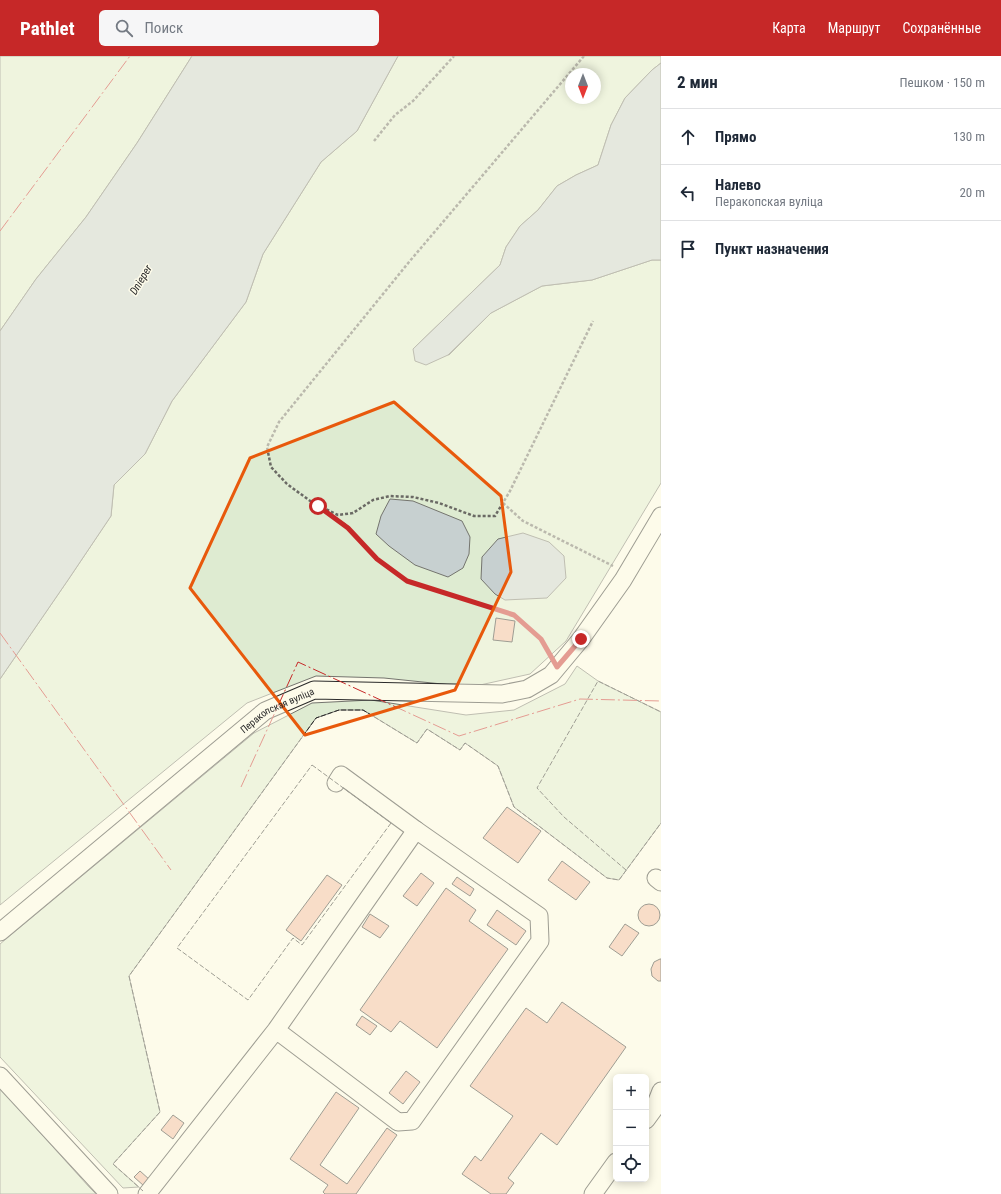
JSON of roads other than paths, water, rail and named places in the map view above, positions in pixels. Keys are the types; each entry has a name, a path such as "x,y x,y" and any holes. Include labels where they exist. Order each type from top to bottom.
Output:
{"street":[{"name":"Перакопская вуліца","path":"0,932 265,711 314,690 502,694 526,689 551,675 581,639 625,576 661,516"},
{"path":"276,1030 398,1122 412,1121 540,941 539,916 416,830 341,775 336,783"},
{"path":"148,1194 276,1030 416,830"},
{"path":"0,1076 109,1194"},
{"path":"649,1116 654,1109 661,1091"},
{"path":"593,1194 613,1166"}],"water":[{"name":"Dnieper","path":"192,56 398,56 357,131 321,162 263,254 246,302 172,401 145,454 114,485 111,516 0,679 0,331 36,279 86,217 137,143"},
{"path":"661,63 661,260 652,260 592,280 542,286 491,313 448,355 426,365 415,361 413,349 500,265 506,247 520,226 538,210 557,186 598,165 611,125 625,98 652,70"},
{"path":"390,499 413,501 462,521 470,537 469,554 463,568 448,577 415,565 389,546 376,534 381,516"},
{"path":"523,533 549,542 564,556 566,578 547,598 505,600 495,594 481,579 482,557 498,539"}]}
